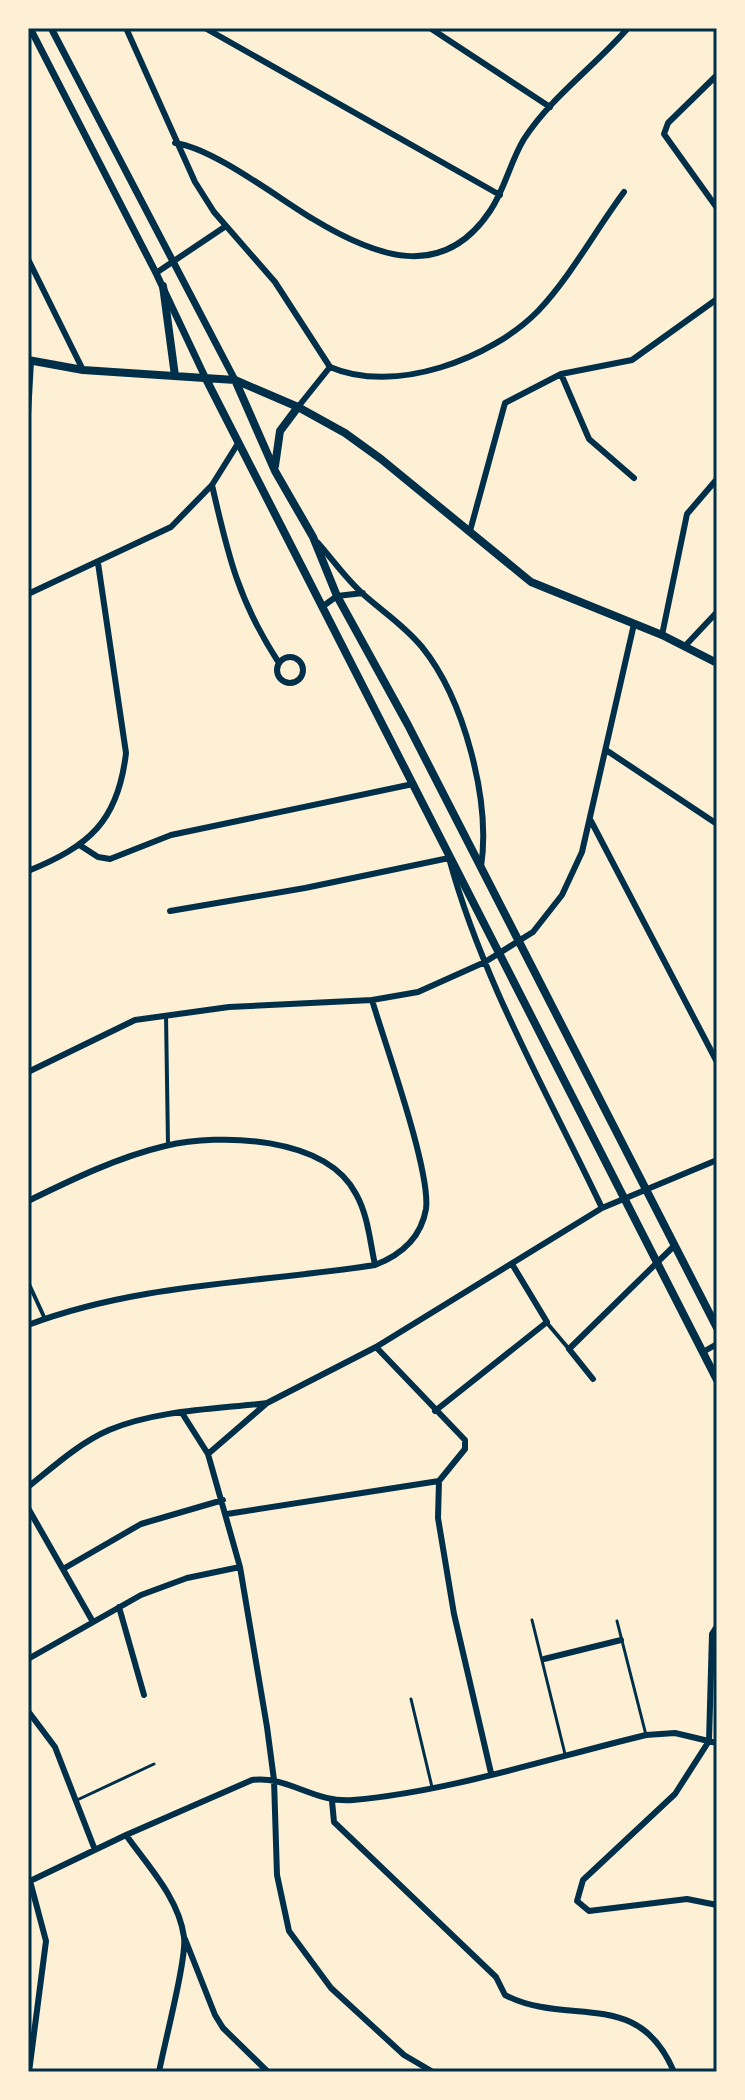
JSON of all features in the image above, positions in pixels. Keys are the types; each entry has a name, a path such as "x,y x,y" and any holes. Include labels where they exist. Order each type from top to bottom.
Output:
{"main road":[{"path":"163,286 175,376"},
{"path":"29,360 83,370 235,380 298,407 365,447 531,582 662,635 717,663"},
{"path":"206,379 717,1380"},
{"path":"235,380 275,471 313,537 337,596 481,867 717,1328"},
{"path":"275,471 280,431 298,407"}],"street":[{"path":"30,28 163,286 206,379"},
{"path":"51,28 235,380"},
{"path":"126,28 175,143 206,200 275,282 330,367 348,374 383,376 432,371 503,338 527,321 550,297 624,192"},
{"path":"205,28 500,195"},
{"path":"430,28 550,107"},
{"path":"175,143 201,151 330,229 394,257 423,256 456,246 474,231 500,195 517,151 550,107 628,28"},
{"path":"717,75 668,123 664,134 717,208"},
{"path":"156,273 226,226"},
{"path":"28,259 83,370"},
{"path":"470,531 505,403 561,374 632,360 717,299"},
{"path":"28,415 29,360"},
{"path":"298,407 330,367"},
{"path":"561,374 589,439 634,478"},
{"path":"28,594 171,527 212,485 237,445"},
{"path":"662,635 687,514 717,479"},
{"path":"212,485 239,592 254,625 279,663 278,674 283,681 291,683 301,677 303,668 299,660 291,657 279,663"},
{"path":"313,537 363,593 400,622 424,649 467,736 484,826 481,867"},
{"path":"28,871 81,846 114,806 123,784 126,753 98,563"},
{"path":"322,608 337,596 363,593"},
{"path":"685,646 717,612"},
{"path":"28,1072 109,1030 166,1014 229,1007 372,1000 418,992 485,962 533,932 562,895 582,852 634,624"},
{"path":"606,750 717,824"},
{"path":"81,846 98,857 110,859 171,835 413,784"},
{"path":"591,821 717,1062"},
{"path":"170,911 305,888 449,858 460,899 485,962 602,1208"},
{"path":"28,1325 105,1302 170,1289 375,1265 393,1258 419,1231 427,1190 372,1000"},
{"path":"166,1014 168,1145"},
{"path":"28,1201 112,1164 168,1145 225,1139 275,1144 326,1163 342,1175 356,1194 375,1265"},
{"path":"208,1454 267,1403 376,1347 602,1208 717,1160"},
{"path":"569,1349 655,1261 674,1246"},
{"path":"512,1264 547,1322 593,1379"},
{"path":"28,1282 45,1319"},
{"path":"435,1411 547,1322"},
{"path":"703,1352 717,1344"},
{"path":"376,1347 465,1440 465,1449 439,1481 438,1518 454,1614 491,1773"},
{"path":"28,1487 85,1442 107,1431 182,1413 267,1403"},
{"path":"182,1413 208,1454 240,1567 274,1780 277,1875 289,1931 331,1988 404,2055 433,2072"},
{"path":"227,1514 439,1481"},
{"path":"63,1569 141,1524 223,1500"},
{"path":"28,1508 93,1622"},
{"path":"28,1659 119,1607 176,1582 240,1567"},
{"path":"119,1607 144,1695"},
{"path":"717,1626 712,1634 713,1742 675,1794 583,1880 576,1895 583,1908 599,1912 687,1899 717,1905"},
{"path":"544,1659 621,1640"},
{"path":"28,1711 55,1747 95,1850"},
{"path":"29,2072 46,1941 29,1882 126,1835 252,1780 274,1780 332,1801 432,1787 646,1735 675,1733 713,1742"},
{"path":"332,1801 334,1822 496,1977 505,1995 543,2010 602,2011 623,2019 661,2046 674,2072"},
{"path":"126,1835 177,1910 185,1939 223,2028 268,2072"},
{"path":"159,2072 185,1939"}],"lane":[{"path":"532,1620 565,1754"},
{"path":"617,1621 646,1735"},
{"path":"411,1699 432,1787"},
{"path":"75,1801 154,1764"}]}
